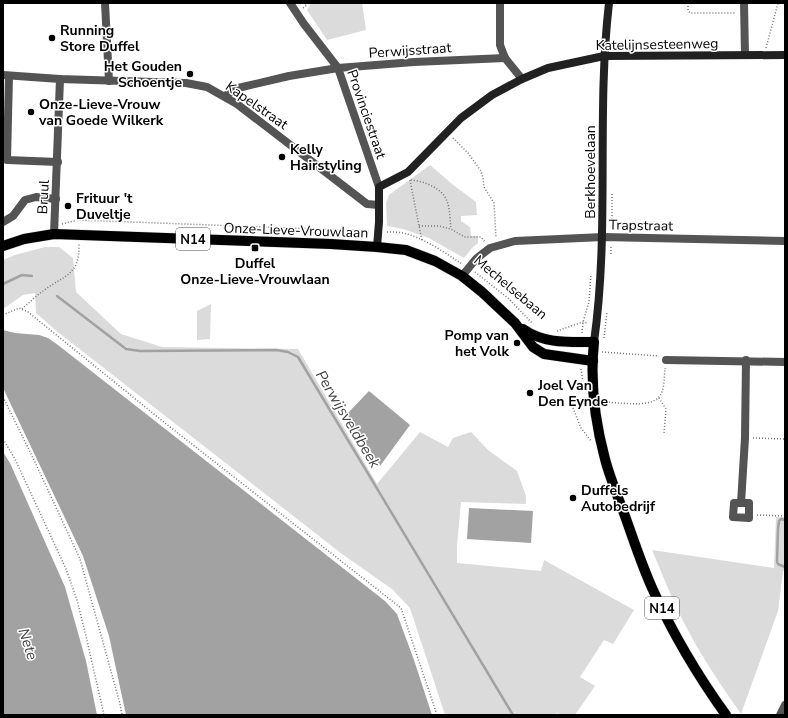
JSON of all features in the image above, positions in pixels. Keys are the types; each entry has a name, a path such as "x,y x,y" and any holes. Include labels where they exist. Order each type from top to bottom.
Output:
{"main road":[{"name":"Onze-Lieve-Vrouwlaan","path":"3,246 54,229 377,247 406,250 465,272 482,292"},
{"name":"Mechelsebaan","path":"482,292 515,323 531,335 551,341 594,342"},
{"name":"Mechelsebaan","path":"515,323 533,347 544,354 593,361"},
{"name":"N14","path":"594,342 593,361 595,409 605,459 640,557 667,620 704,684 726,715"}],"street":[{"path":"105,3 109,81"},
{"name":"Provinciestraat","path":"290,3 304,24 338,68 379,187 377,247"},
{"path":"500,3 500,45 504,58 522,79"},
{"name":"Berkhoevelaan","path":"594,342 601,277 603,237 604,56 608,3"},
{"path":"744,3 745,56"},
{"name":"Katelijnsesteenweg","path":"379,187 409,176 461,118 492,95 522,79 548,68 604,56 785,55"},
{"name":"Perwijsstraat","path":"224,96 238,88 289,76 338,68 414,62 504,58"},
{"name":"Kapelstraat","path":"6,75 60,79 186,83 207,88 237,104 367,204 379,205"},
{"name":"Bruul","path":"6,75 5,141 7,160 58,162"},
{"name":"Bruul","path":"54,229 58,162 60,79"},
{"path":"3,222 13,216 24,200 36,197 56,199"},
{"name":"Trapstraat","path":"465,272 476,259 493,247 515,241 603,237 785,241"},
{"path":"666,360 746,360 785,362"},
{"path":"741,503 745,438 746,360"},
{"path":"734,503 741,503 750,503 749,518 733,517 734,503"},
{"path":"780,715 785,704"}],"path":[{"path":"688,3 688,10 690,13 744,13"},
{"path":"764,55 778,3"},
{"path":"447,132 468,152 481,171 484,187 494,203 493,247"},
{"path":"409,176 422,241"},
{"path":"409,176 435,187 447,200 451,229"},
{"name":"Onze-Lieve-Vrouwlaan","path":"54,229 63,224 78,220 378,232"},
{"path":"419,226 439,226 451,229 465,237 481,237 493,247"},
{"name":"Mechelsebaan","path":"378,232 402,233 435,247 465,272 509,299 534,324"},
{"path":"22,309 44,290 62,279 75,268 79,256"},
{"path":"3,315 18,308 28,312 165,423 401,608 438,715"},
{"name":"Mechelsebaan","path":"556,332 583,322"},
{"path":"602,352 658,356 666,360 663,387 659,398 649,404 603,402"},
{"path":"3,397 80,559 122,715"},
{"path":"659,398 666,409 664,433"},
{"path":"573,408 581,428 595,446"},
{"path":"745,438 785,439"},
{"path":"3,439 15,459 66,569 77,600 104,715"},
{"path":"749,515 785,516"}],"shaded area":[{"path":"309,3 362,3 366,30 327,40 307,10 310,5"},
{"path":"430,165 476,202 477,215 461,216 461,221 470,227 471,236 478,236 478,243 464,258 429,238 403,229 387,226 386,203 389,195"},
{"path":"45,247 59,247 73,258 76,292 121,334 162,347 298,349 377,484 420,432 448,447 453,438 471,432 488,450 517,471 526,496 526,504 461,502 457,563 541,571 544,560 634,610 613,644 604,640 580,677 595,686 575,715 561,715 557,713 555,715 445,715 410,608 392,589 342,554 59,333 36,313 35,293 23,295 3,309 3,260 15,255"},
{"path":"211,304 210,339 197,340 197,311"},
{"path":"776,517 785,517 785,571 783,571 778,611 741,714 708,665 690,634 652,550 774,568"}],"water":[{"path":"3,330 15,333 39,335 48,338 58,345 385,601 397,614 432,715 126,715 109,636 83,556 3,388"},
{"path":"369,391 410,425 380,466 347,414"},
{"name":"Nete","path":"3,452 10,463 65,587 86,661 97,715 3,715"},
{"path":"469,508 533,511 531,543 467,539"}],"waterway":[{"name":"Perwijsveldbeek","path":"3,284 22,275 32,276"},
{"name":"Perwijsveldbeek","path":"57,296 126,349 140,351 276,350 288,352 298,357 513,715"},
{"path":"785,520 781,519 779,521 777,562 785,567"}],"place":[{"name":"Running Store Duffel","path":"52,38"},
{"name":"Het Gouden Schoentje","path":"190,74"},
{"name":"Onze-Lieve-Vrouw van Goede Wilkerk","path":"31,112"},
{"name":"Kelly Hairstyling","path":"282,157"},
{"name":"Frituur 't Duveltje","path":"68,206"},
{"name":"Duffel Onze-Lieve-Vrouwlaan","path":"255,248"},
{"name":"Pomp van het Volk","path":"517,343"},
{"name":"Joel Van Den Eynde","path":"530,393"},
{"name":"Duffels Autobedrijf","path":"573,498"}]}
